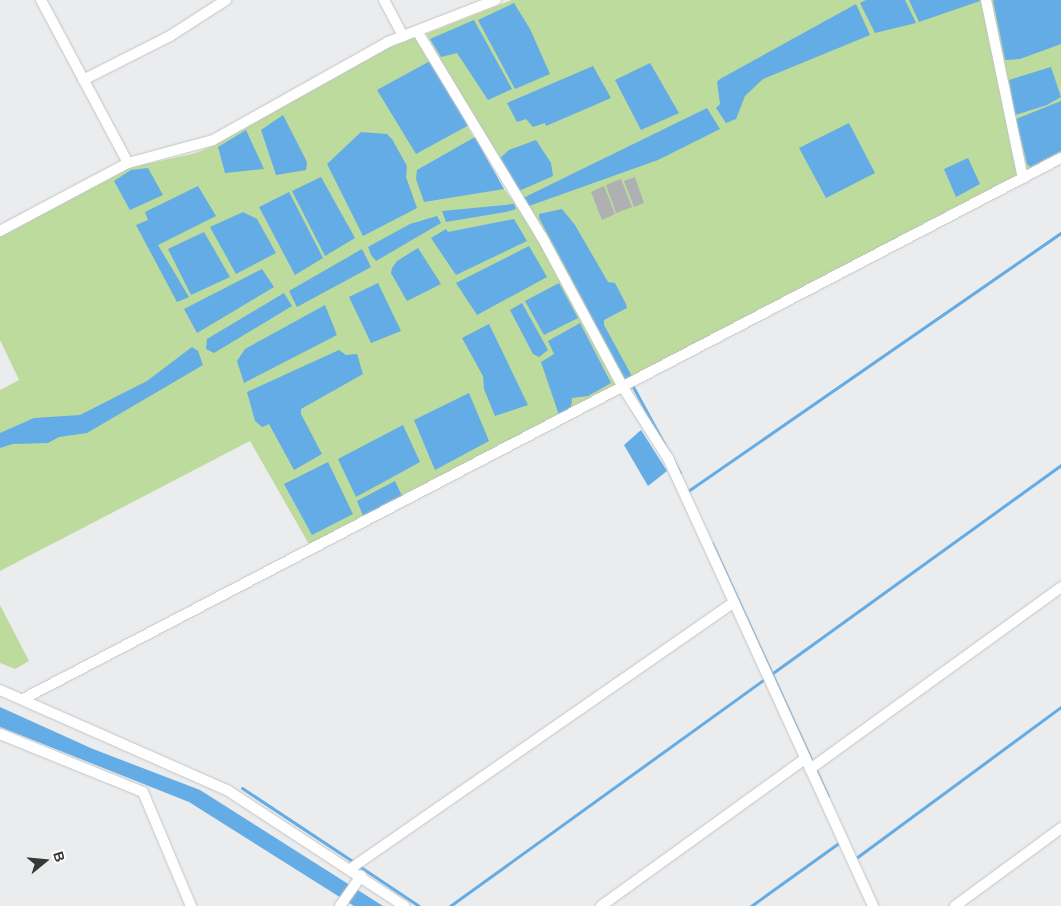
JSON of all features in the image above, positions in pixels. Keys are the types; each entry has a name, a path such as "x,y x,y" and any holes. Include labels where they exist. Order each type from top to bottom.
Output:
{"street":[{"path":"41,0 128,163"},
{"path":"83,80 170,36 226,0"},
{"path":"384,0 403,36"},
{"path":"0,231 128,163 213,140 403,36 496,0"},
{"path":"986,0 1023,178"},
{"path":"417,31 525,209 624,389 668,458 873,906"},
{"path":"23,699 624,389 1061,158"},
{"path":"810,770 1061,587"},
{"path":"350,869 733,603"},
{"path":"0,690 227,790 350,869 359,879 404,906"},
{"path":"0,734 143,792 191,906"},
{"path":"601,906 805,759"},
{"path":"955,906 1061,828"},
{"path":"341,905 359,879"}],"green space":[{"path":"512,0 982,0 1020,176 625,384 426,34"},
{"path":"990,0 1061,0 1061,155 1030,170 1025,168"},
{"path":"415,37 504,189 525,217 618,387 310,546 250,441 0,571 0,390 19,380 0,340 0,235 129,168 196,153 215,145 391,46"},
{"path":"0,605 29,661 15,669 0,663"}],"water":[{"path":"866,0 905,0 916,23 875,33 860,3"},
{"path":"909,0 980,0 980,1 919,22"},
{"path":"993,0 1061,0 1061,44 1020,59 1005,60"},
{"path":"514,3 530,29 550,74 515,89 478,20"},
{"path":"856,4 870,35 763,79 745,96 736,119 726,123 716,108 720,104 717,82 720,79"},
{"path":"474,20 512,89 488,100 457,53 441,57 430,39"},
{"path":"430,61 469,125 416,154 377,90"},
{"path":"650,63 679,113 641,130 615,80"},
{"path":"593,66 611,98 546,126 545,123 533,127 526,119 517,122 507,103"},
{"path":"1051,67 1061,97 1047,105 1015,115 1009,80"},
{"path":"1061,101 1061,151 1030,167 1027,164 1016,119"},
{"path":"707,108 720,129 658,160 529,206 523,198"},
{"path":"283,115 307,162 306,170 276,175 261,130"},
{"path":"849,123 875,173 826,198 799,148"},
{"path":"246,130 264,169 225,173 218,147"},
{"path":"361,132 387,134 392,139 407,166 406,177 417,208 363,236 327,164"},
{"path":"475,137 504,189 424,202 416,179 417,170"},
{"path":"536,140 551,163 553,176 519,191 499,159 509,150"},
{"path":"968,158 980,184 956,197 944,169"},
{"path":"148,168 163,195 130,210 114,181 131,170"},
{"path":"321,177 355,238 325,256 292,191"},
{"path":"198,186 216,216 158,245 189,297 177,302 136,225 148,220 145,212"},
{"path":"289,192 323,258 295,275 259,207"},
{"path":"514,204 516,209 506,212 446,222 442,211"},
{"path":"562,209 575,225 608,282 615,283 626,304 627,308 604,320 604,325 633,378 626,381 539,218 539,214"},
{"path":"243,212 257,219 276,253 236,274 210,227"},
{"path":"437,216 441,223 376,261 371,255 368,247 410,224"},
{"path":"514,219 527,241 456,275 431,238 446,229 448,232"},
{"path":"204,232 230,277 191,295 168,249"},
{"path":"529,246 547,277 477,315 456,283"},
{"path":"418,248 441,284 407,301 391,273 392,268 397,261"},
{"path":"362,249 371,267 297,307 289,291"},
{"path":"262,269 274,287 197,333 184,309"},
{"path":"378,283 401,331 371,343 349,297"},
{"path":"559,283 578,318 544,335 525,301"},
{"path":"284,293 292,306 214,353 206,349 207,339"},
{"path":"522,303 548,350 539,357 533,354 510,310"},
{"path":"325,305 337,335 244,383 237,361 245,349"},
{"path":"580,323 611,383 588,396 572,398 571,409 559,415 541,362 554,354 548,341"},
{"path":"489,324 528,405 495,416 484,389 483,376 462,338"},
{"path":"192,347 198,351 203,365 87,433 59,437 48,443 13,444 0,448 0,433 34,418 80,415 147,381"},
{"path":"339,350 346,355 357,354 363,374 301,409 301,414 322,454 294,470 269,424 262,427 255,421 247,392"},
{"path":"469,393 489,441 435,470 414,420"},
{"path":"403,425 420,462 356,497 338,459"},
{"path":"641,430 667,471 648,486 624,445"},
{"path":"328,462 353,514 312,535 284,484"},
{"path":"395,481 403,498 364,518 357,501"},
{"path":"0,707 93,749 200,790 383,906 354,906 189,802 0,727"}],"building":[{"path":"635,177 644,203 634,207 624,181"},
{"path":"621,179 632,207 616,213 606,185"},
{"path":"604,186 615,214 602,220 591,192"}],"waterway":[{"path":"688,491 1061,233"},
{"path":"632,385 680,473"},
{"path":"450,906 1061,465"},
{"path":"712,543 828,796"},
{"path":"856,858 1061,707"},
{"path":"242,788 354,862"},
{"path":"751,906 840,842"},
{"path":"359,866 419,906"}]}
